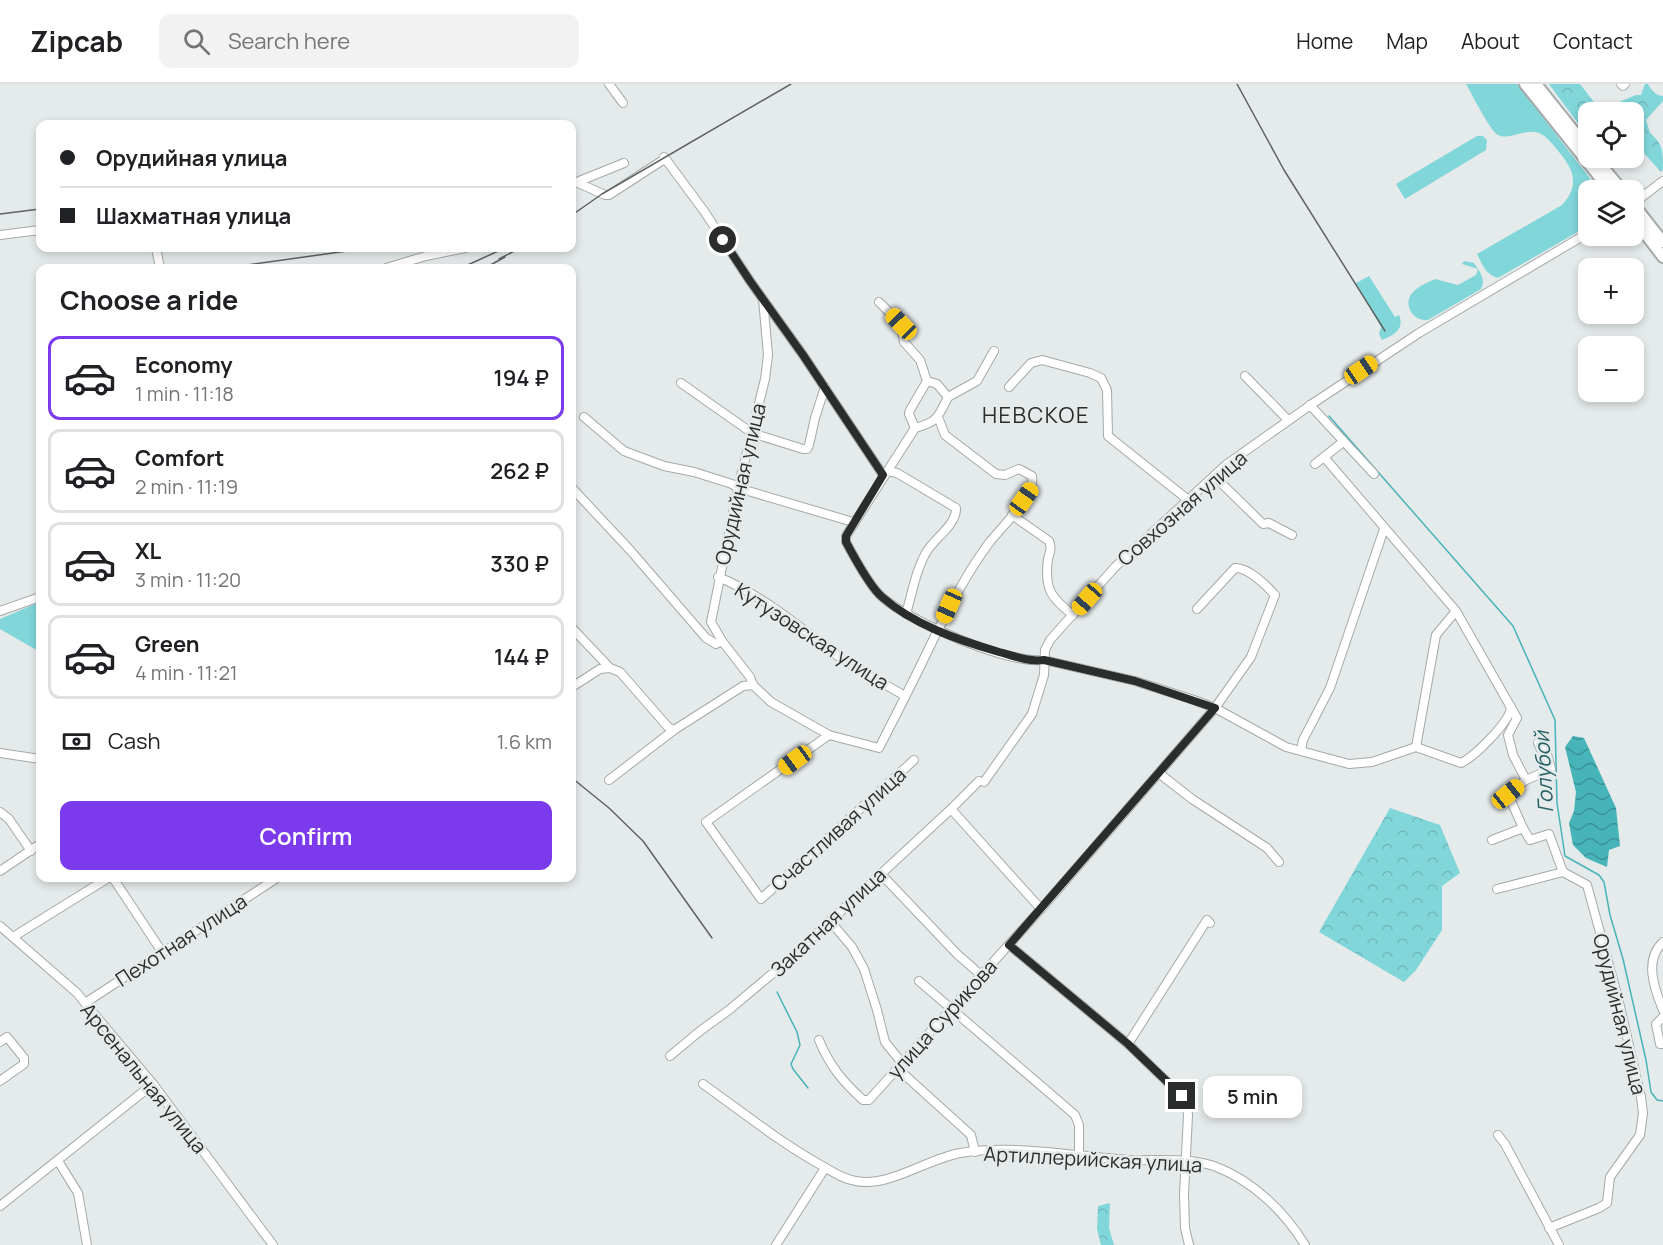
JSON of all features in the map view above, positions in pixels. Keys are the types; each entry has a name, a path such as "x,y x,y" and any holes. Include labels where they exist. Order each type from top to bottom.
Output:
{"main road":[{"path":"1525,84 1602,180"},
{"path":"1536,84 1578,136"},
{"path":"1603,168 1614,180"},
{"path":"1644,217 1663,242"},
{"path":"1644,232 1663,257"}],"street":[{"path":"609,84 623,103"},
{"name":"Орудийная улица","path":"576,184 609,195 665,159 704,211 763,299 768,355 765,379 718,577 711,622 722,641 750,677 753,685 771,702 829,735 879,748 905,696"},
{"path":"576,182 624,163"},
{"path":"1644,196 1663,181"},
{"path":"0,235 36,230"},
{"name":"Совхозная улица","path":"981,781 1032,714 1044,675 1045,650 1050,640 1115,567 1159,528 1187,499 1227,464 1310,405 1419,333 1578,239"},
{"path":"399,264 446,252"},
{"path":"763,299 886,473"},
{"path":"879,302 901,324 904,342 920,360 927,381 910,410 909,414 915,428"},
{"path":"993,351 978,381 948,397 938,417 930,424 915,428 846,536 846,542 879,595 906,614 938,631 1032,662 1044,660 1135,681 1215,708 1286,747 1349,764 1360,764 1416,747 1461,763 1492,736 1508,718 1511,707"},
{"path":"1009,387 1031,363 1042,360 1101,378 1107,390 1108,436 1187,499"},
{"path":"1245,376 1288,420"},
{"path":"927,381 937,384 948,397"},
{"path":"681,383 752,433 803,449 807,449 825,387"},
{"path":"1310,405 1374,474"},
{"path":"584,417 624,450 664,466 694,472 738,488 854,522"},
{"path":"905,696 949,606 968,574 988,543 1032,489 1034,482 1028,472 1019,469 1005,475 996,474 945,435 938,417"},
{"path":"1315,464 1343,442"},
{"path":"1324,457 1416,568 1456,611 1517,717 1508,735 1513,755 1526,780"},
{"path":"886,473 897,473 956,508 956,513 946,530 936,538 922,560 906,614"},
{"path":"1214,476 1263,524 1269,523 1292,535"},
{"path":"576,492 630,550 706,638 716,644 722,641"},
{"path":"1012,515 1049,541 1051,546 1048,562 1049,592 1055,601 1073,615"},
{"path":"1301,750 1303,740 1330,687 1384,529"},
{"name":"улица Сурикова","path":"819,1040 827,1060 835,1071 863,1100 869,1100 1041,909 1093,846 1108,833 1160,774 1215,708 1251,657 1275,596 1249,574 1240,568 1235,568 1197,609"},
{"name":"Кутузовская улица","path":"718,577 765,603 839,657 905,696"},
{"path":"0,611 36,598"},
{"path":"1416,747 1436,635 1456,611"},
{"path":"576,632 610,668 620,672 668,727 674,730"},
{"path":"576,684 600,669 610,668"},
{"path":"609,780 674,730 743,686 753,685"},
{"name":"Счастливая улица","path":"829,735 706,822 761,898 914,760"},
{"path":"1497,889 1563,872 1549,834 1530,840 1508,794 1526,780 1551,769 1546,750 1542,752 1538,743"},
{"path":"0,753 36,758"},
{"path":"1160,774 1192,799 1267,848 1279,862"},
{"name":"Закатная улица","path":"670,1056 729,1010 830,921 981,781"},
{"path":"951,809 1041,909"},
{"path":"0,812 9,819 31,851"},
{"path":"1492,840 1523,828"},
{"path":"0,871 36,847"},
{"name":"Орудийная улица","path":"1549,1228 1607,1203 1610,1177 1640,1135 1643,1113 1618,998 1587,885 1563,872"},
{"path":"880,873 957,954 981,975"},
{"path":"13,937 102,882"},
{"path":"116,882 162,952"},
{"name":"Пехотная улица","path":"85,1004 271,882"},
{"path":"830,921 852,947 864,969 885,1042 900,1066 971,1135 975,1152"},
{"path":"1128,1044 1209,922"},
{"name":"Арсенальная улица","path":"0,926 77,993 153,1084 273,1245"},
{"path":"1663,942 1655,949 1650,964 1663,1010"},
{"path":"1009,945 1128,1044 1186,1100 1188,1114 1184,1161 1185,1228 1190,1245"},
{"path":"1654,977 1663,978"},
{"path":"919,981 1075,1115 1079,1125 1079,1154"},
{"path":"1663,1017 1656,1024 1660,1044 1663,1044"},
{"path":"0,1042 7,1037 24,1058 24,1064 0,1081"},
{"path":"0,1206 153,1084"},
{"name":"Артиллерийская улица","path":"703,1084 796,1151 844,1178 868,1182 880,1180 942,1157 1005,1150 1079,1154 1129,1160 1184,1161 1213,1166 1248,1184 1283,1215 1305,1245"},
{"path":"1498,1135 1559,1245"},
{"path":"58,1161 78,1193 87,1245"},
{"path":"776,1245 825,1168"}],"green space":[{"path":"1466,84 1517,84 1578,163 1578,168 1582,168 1591,180 1578,180 1578,232 1498,278 1487,272 1477,254 1562,205 1571,191 1573,178 1564,159 1542,134 1528,132 1512,136 1498,135 1486,120"},
{"path":"1549,84 1580,84 1594,102 1578,102 1578,123"},
{"path":"1645,84 1648,84 1658,95 1663,96 1663,101 1646,120 1650,133 1661,148 1663,169 1661,172 1644,153 1644,102 1619,102 1641,95"},
{"path":"1477,136 1483,136 1487,140 1486,150 1405,199 1396,184"},
{"path":"1464,261 1474,263 1478,269 1462,264"},
{"path":"1478,269 1483,279 1481,289 1428,320 1418,318 1410,311 1410,296 1419,287 1435,279 1458,285 1476,275"},
{"path":"1369,276 1395,317 1399,315 1401,324 1397,331 1382,340 1379,334 1381,327 1356,283"},
{"path":"36,604 36,650 0,629 0,619"},
{"path":"1390,808 1440,825 1460,873 1442,886 1442,930 1416,970 1404,982 1319,932"},
{"path":"1110,1203 1109,1228 1114,1245 1101,1245 1097,1229 1098,1206"}],"water":[{"path":"1573,736 1584,738 1616,808 1620,846 1609,850 1607,867 1586,858 1573,845 1569,823 1574,811 1576,792 1565,747"}],"waterway":[{"name":"Голубой","path":"1329,416 1513,626 1555,720 1557,803 1565,856 1599,875 1604,882 1646,1060 1651,1092 1657,1100 1663,1101"},
{"path":"777,992 797,1032 800,1045 791,1064 808,1088"}],"railway":[{"path":"576,212 602,194 791,84"},
{"path":"1237,84 1284,170 1385,331"},
{"path":"0,214 36,210"},
{"path":"254,264 340,252"},
{"path":"470,264 496,252"},
{"path":"499,259 512,252"},
{"path":"492,264 505,257"},
{"path":"576,781 609,808 643,841 712,938"}],"district":[{"name":"НЕВСКОЕ","path":"1036,415"}],"route":[{"path":"723,240 883,475 846,536 846,542 879,595 899,610 938,631 979,646 1032,662 1044,660 1135,681 1215,708 1009,945 1128,1044 1182,1096"}]}
